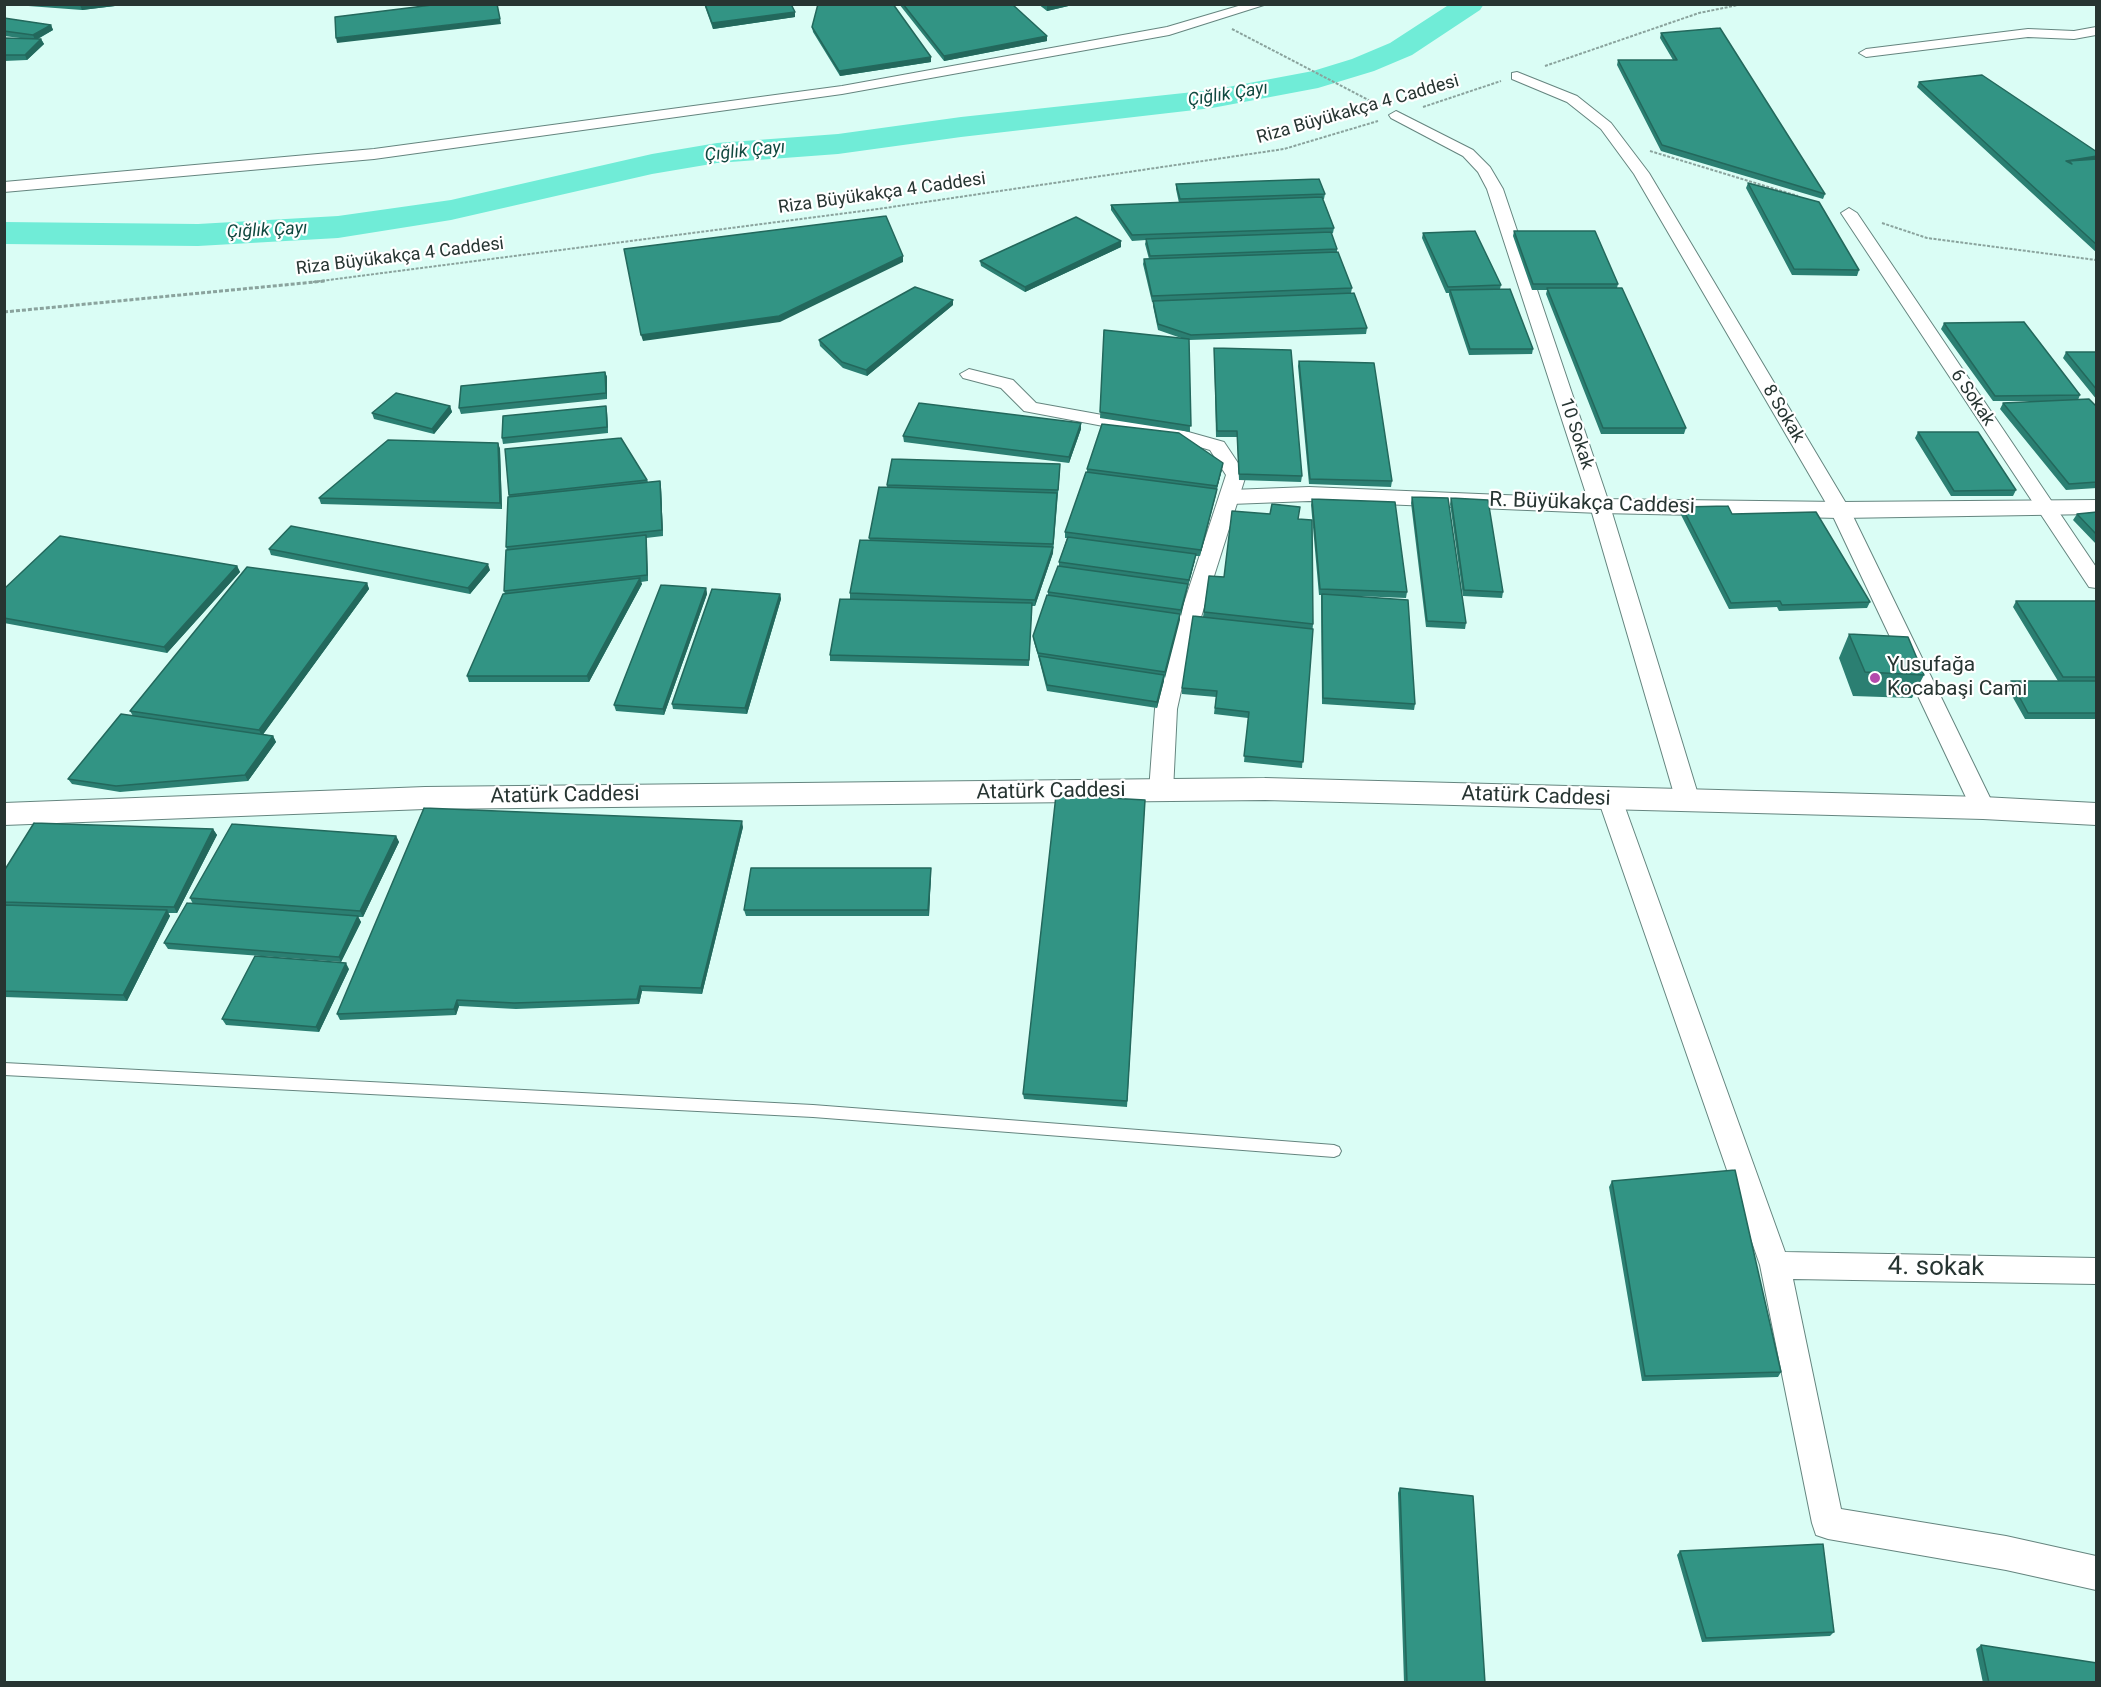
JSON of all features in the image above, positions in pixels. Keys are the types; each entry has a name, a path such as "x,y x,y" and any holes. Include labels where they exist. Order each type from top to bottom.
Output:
{"street":[{"path":"4,187 374,154 514,137 842,90 1144,36 1214,20 1261,4"},
{"path":"1866,52 2028,33 2074,35 2097,31"},
{"name":"8 Sokak","path":"1517,76 1572,99 1606,126 1641,173 1840,510 1983,808"},
{"name":"10 Sokak","path":"1396,115 1468,153 1485,170 1495,189 1600,506 1688,801"},
{"name":"6 Sokak","path":"1849,213 2097,582"},
{"path":"969,374 1007,384 1030,407 1174,434 1217,446 1236,475 1231,497 1178,656 1166,710 1161,791"},
{"name":"R. Büyükakça Caddesi","path":"1231,497 1309,494 1600,506 1840,510 2097,507"},
{"name":"Atatürk Caddesi","path":"4,814 425,798 1265,789 1983,808 2097,814"},
{"path":"1610,799 1775,1265 1828,1523 2006,1553 2097,1573"},
{"name":"4. sokak","path":"1775,1265 2097,1271"}],"lane":[{"path":"4,1069 813,1111 1334,1151"}],"path":[{"name":"Riza Büyükakça 4 Caddesi","path":"4,312 276,287 878,209 1284,149 1517,76 1699,13 1743,4"},
{"path":"1214,20 1396,115"}],"building":[{"path":"440,4 497,4 500,19 336,38 335,17"},
{"path":"705,4 791,4 795,12 712,23"},
{"path":"818,4 893,4 931,57 839,71 812,27"},
{"path":"903,4 1012,4 1047,36 944,56"},
{"path":"4,18 51,25 33,35 4,31"},
{"path":"1720,28 1825,194 1662,145 1618,60 1677,60 1661,33"},
{"path":"4,38 41,39 25,55 4,55"},
{"path":"1982,75 2097,152 2097,156 2066,161 2072,164 2069,161 2097,159 2097,245 1919,82"},
{"path":"1319,179 1325,194 1180,199 1176,184"},
{"path":"1748,183 1819,202 1859,270 1794,269"},
{"path":"1322,197 1334,228 1132,235 1111,205"},
{"path":"886,216 903,256 779,316 641,335 624,249"},
{"path":"1076,217 1121,241 1025,287 980,261"},
{"path":"1475,231 1501,285 1448,287 1423,233"},
{"path":"1514,231 1595,231 1618,284 1533,284"},
{"path":"1331,232 1337,249 1150,256 1146,239"},
{"path":"1338,252 1352,288 1152,296 1144,259"},
{"path":"915,287 953,300 866,370 842,362 819,340"},
{"path":"1547,288 1622,288 1686,428 1603,428"},
{"path":"1510,289 1533,349 1470,349 1450,290"},
{"path":"1354,293 1367,328 1191,335 1158,324 1153,301"},
{"path":"2024,322 2080,395 1995,396 1944,323"},
{"path":"1104,330 1189,339 1191,426 1100,412"},
{"path":"1214,348 1291,350 1302,476 1239,474 1237,431 1217,431"},
{"path":"2066,352 2097,352 2097,390"},
{"path":"1299,361 1374,363 1392,481 1310,479"},
{"path":"605,372 606,393 459,408 461,386"},
{"path":"396,393 450,406 432,429 372,413"},
{"path":"2089,399 2097,407 2097,482 2069,484 2003,403"},
{"path":"919,403 1081,423 1069,457 903,436"},
{"path":"606,406 607,427 502,438 503,416"},
{"path":"1102,424 1179,433 1223,463 1217,486 1087,469"},
{"path":"1918,432 1978,432 2016,490 1954,491"},
{"path":"621,438 647,480 509,495 505,449"},
{"path":"388,440 498,443 500,503 319,498"},
{"path":"892,459 1060,464 1058,490 887,485"},
{"path":"1086,472 1217,489 1201,550 1065,532"},
{"path":"660,481 662,530 506,547 508,497"},
{"path":"879,487 1057,493 1053,544 869,538"},
{"path":"1412,497 1448,498 1466,623 1427,621"},
{"path":"1451,498 1488,500 1503,592 1464,590"},
{"path":"1312,499 1395,502 1407,592 1320,589"},
{"path":"1272,504 1300,507 1298,519 1312,520 1313,624 1204,612 1209,576 1224,577 1232,511 1270,514"},
{"path":"1728,506 1732,514 1816,512 1870,602 1782,605 1780,601 1731,603 1682,507"},
{"path":"2097,512 2097,535 2077,514"},
{"path":"291,526 488,564 468,588 269,549"},
{"path":"646,535 647,575 504,591 506,550"},
{"path":"60,536 237,566 164,647 4,618 4,589"},
{"path":"1068,537 1196,554 1189,580 1059,562"},
{"path":"860,540 1053,547 1035,600 850,593"},
{"path":"1058,566 1188,584 1181,610 1048,592"},
{"path":"247,567 367,583 259,730 130,711"},
{"path":"640,578 587,676 467,676 503,594"},
{"path":"661,585 706,588 663,709 614,705"},
{"path":"712,589 780,594 745,708 672,704"},
{"path":"1322,594 1408,600 1415,704 1323,698"},
{"path":"1047,595 1180,614 1165,672 1038,653 1033,636"},
{"path":"840,599 1032,603 1029,660 830,655"},
{"path":"2016,601 2097,601 2097,677 2063,677"},
{"path":"1193,616 1313,629 1303,762 1244,756 1249,712 1215,708 1217,691 1182,688"},
{"path":"1849,634 1908,637 1924,675 1865,672"},
{"path":"1039,656 1164,675 1157,702 1047,685"},
{"path":"2011,681 2097,681 2097,713 2028,713"},
{"path":"121,714 273,736 245,775 116,786 68,779"},
{"path":"1056,795 1145,800 1127,1101 1023,1094"},
{"path":"424,808 742,821 701,988 640,986 637,999 514,1003 457,1000 454,1009 337,1014"},
{"path":"34,823 213,829 174,907 4,902 4,871"},
{"path":"232,824 396,836 360,911 190,898"},
{"path":"751,868 931,868 928,910 744,910"},
{"path":"187,903 358,916 339,957 164,943"},
{"path":"4,905 167,910 123,995 4,991"},
{"path":"255,956 346,963 316,1027 222,1019"},
{"path":"1735,1170 1781,1372 1645,1376 1612,1181"},
{"path":"1400,1488 1473,1496 1485,1683 1407,1683"},
{"path":"1823,1544 1834,1632 1706,1638 1680,1551"},
{"path":"1981,1645 2097,1663 2097,1683 1989,1683"}],"waterway":[{"name":"Çığlık Çayı","path":"4,233 198,235 338,227 451,210 652,164 717,153 838,144 961,127 1212,99 1318,79 1363,65 1401,49 1470,4"}],"place":[{"name":"Yusufağa Kocabaşi Cami","path":"1875,678"}]}
